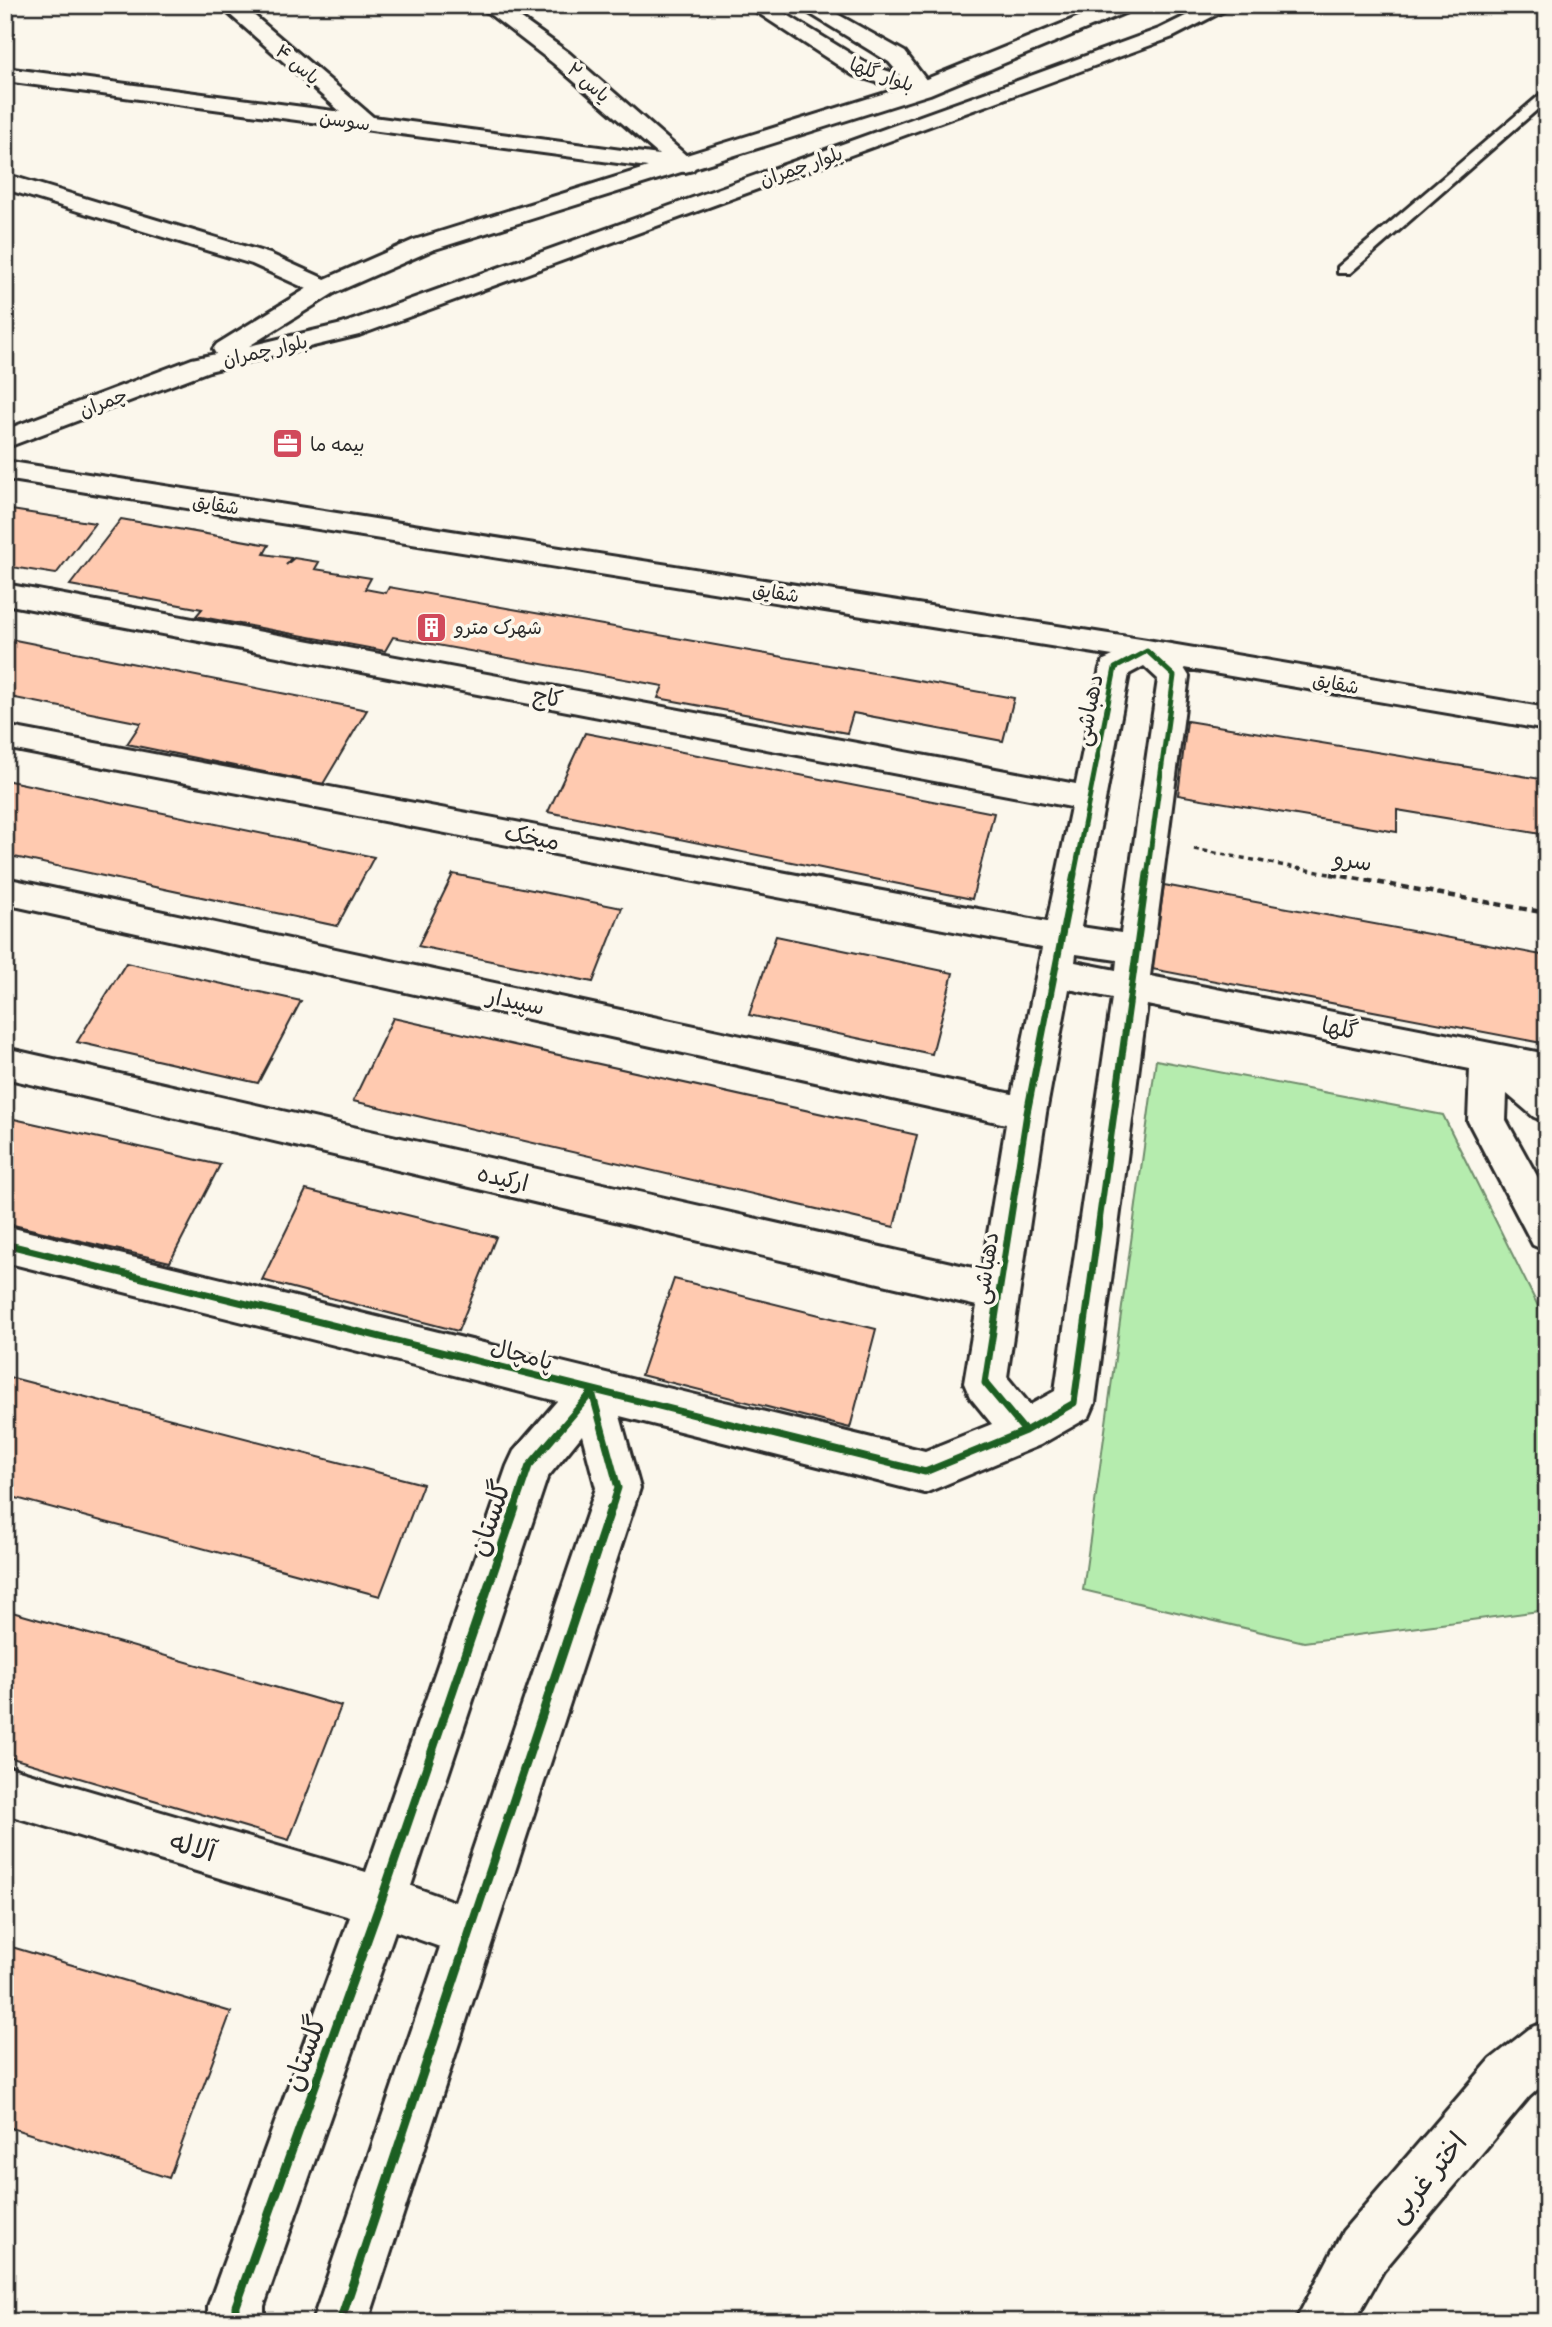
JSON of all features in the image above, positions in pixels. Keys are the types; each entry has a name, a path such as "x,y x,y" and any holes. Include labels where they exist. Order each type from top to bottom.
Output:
{"street":[{"name":"یاس ۴","path":"229,5 367,123"},
{"name":"یاس ۲","path":"488,5 561,58 685,165"},
{"name":"بلوار گلها","path":"756,5 861,71 922,89"},
{"name":"بلوار گلها","path":"806,5 897,57 922,89"},
{"path":"1079,5 1100,11"},
{"name":"بلوار چمران","path":"201,365 324,288 423,245 922,89 1100,11 1127,5"},
{"name":"بلوار چمران","path":"201,365 350,330 967,107 1166,33 1226,5"},
{"name":"سوسن","path":"5,75 685,165"},
{"path":"5,181 261,259 324,288"},
{"path":"496,222 475,250 489,260 533,262"},
{"name":"چمران","path":"5,440 201,365"},
{"name":"شقایق","path":"5,470 1147,651 1547,719"},
{"name":"کاج","path":"5,594 1090,799"},
{"path":"1025,1431 1074,1403 1174,676 1147,651"},
{"name":"دهباشی","path":"1025,1431 985,1383 1027,1113 1115,668 1147,651"},
{"name":"میخک","path":"5,737 1057,955"},
{"name":"سپیدار","path":"5,891 1027,1113"},
{"path":"1057,955 1138,949"},
{"name":"گلها","path":"1057,955 1133,987 1547,1069"},
{"path":"1489,1058 1547,1106"},
{"path":"1489,1058 1488,1121 1547,1233"},
{"name":"ارکیده","path":"5,1063 1001,1293"},
{"name":"پامچال","path":"5,1244 222,1296 592,1392 925,1472 1025,1431"},
{"path":"340,2322 618,1488 592,1392"},
{"name":"گلستان","path":"236,2322 236,2306 381,1901 529,1466 592,1392"},
{"name":"آلاله","path":"5,1790 381,1901 469,1931"},
{"name":"اختر غربی","path":"1323,2322 1363,2251 1510,2078 1547,2047"}],"lane":[{"path":"1345,270 1547,93"}],"green space":[{"path":"1156,1060 1443,1115 1547,1324 1547,1610 1304,1642 1083,1590"}],"building":[{"path":"5,509 95,523 56,574 5,566"},
{"name":"شهرک مترو","path":"121,519 269,545 264,554 291,558 286,565 294,558 319,562 315,569 371,578 365,589 386,593 389,587 1014,698 1003,741 853,713 847,733 658,698 663,686 393,637 385,651 196,616 202,609 70,585"},
{"path":"5,638 367,710 323,784 127,744 141,723 5,696"},
{"path":"1187,721 1547,780 1547,835 1397,810 1397,832 1178,795"},
{"path":"585,733 994,813 972,899 548,812"},
{"path":"5,780 374,857 337,926 5,855"},
{"path":"453,874 622,908 593,982 418,946"},
{"path":"1164,885 1547,956 1547,1044 1152,969"},
{"path":"776,936 953,973 932,1054 749,1015"},
{"path":"126,963 301,1001 258,1083 77,1042"},
{"path":"393,1018 917,1135 894,1227 353,1101"},
{"path":"5,1117 220,1165 170,1262 5,1223"},
{"path":"306,1190 496,1237 458,1331 262,1280"},
{"path":"674,1279 876,1329 850,1428 641,1375"},
{"path":"5,1376 423,1484 380,1596 5,1495"},
{"path":"5,1610 341,1706 289,1840 5,1756"},
{"path":"5,1945 231,2012 169,2178 5,2126"}],"cycle path":[{"path":"5,1244 925,1472 1025,1431 1074,1403 1174,676 1147,651 1115,668 1027,1113 985,1383 1025,1431"},
{"path":"236,2322 236,2306 381,1901 529,1466 592,1392 618,1488 340,2322"}],"place":[{"name":"بیمه ما","path":"287,444"},
{"name":"شهرک مترو","path":"432,627"}]}
